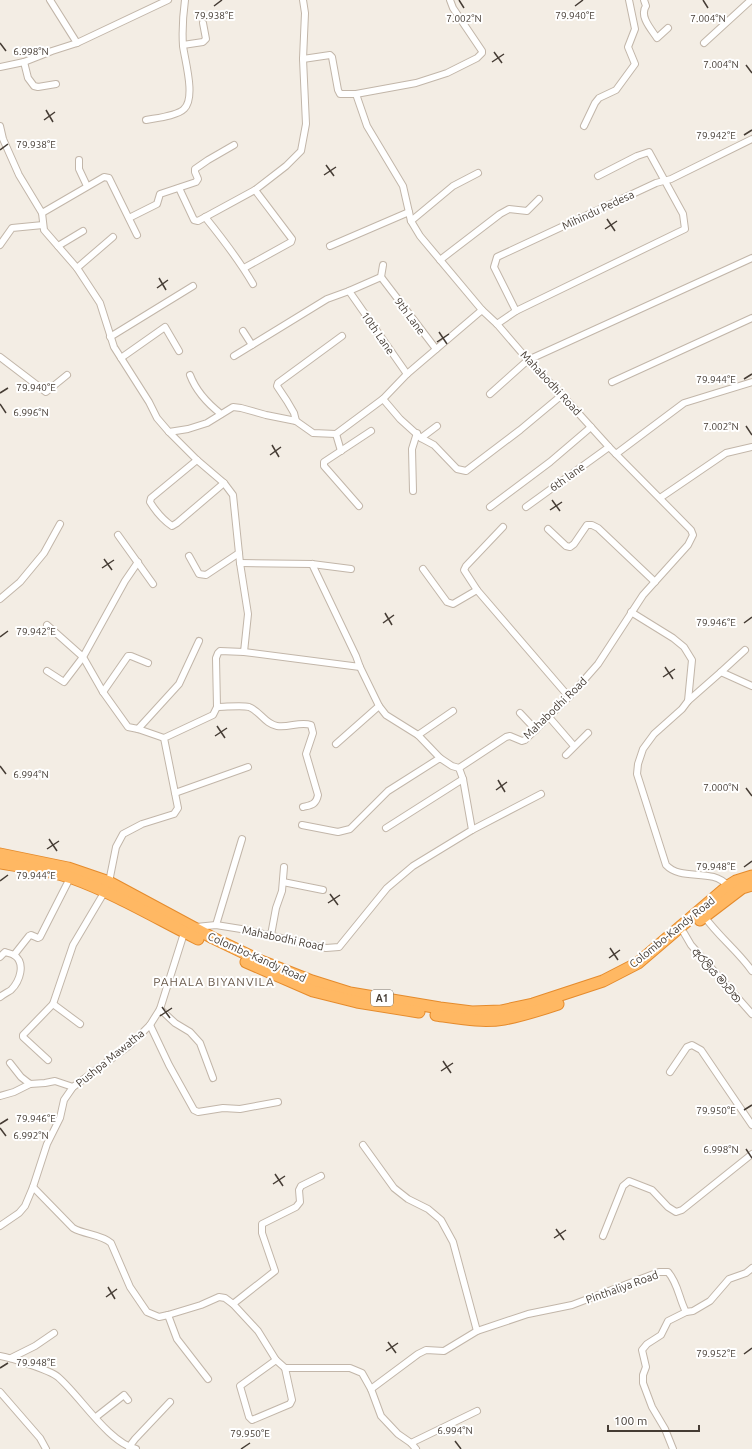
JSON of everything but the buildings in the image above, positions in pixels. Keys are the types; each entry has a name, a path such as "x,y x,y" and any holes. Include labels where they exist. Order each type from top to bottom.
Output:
{"highway":[{"name":"Colombo-Kandy Road","path":"0,854 68,868 188,928 261,961 312,981 350,993 472,1012 500,1011 534,1004 603,981 625,971 643,959 728,886 736,881 752,876"},
{"name":"Colombo-Kandy Road","path":"0,863 44,870 107,887"},
{"name":"Colombo-Kandy Road","path":"188,928 264,971 312,990 357,1002 469,1020 502,1020 526,1014 613,985 642,969 704,916 742,888 752,885"}],"street":[{"path":"50,0 77,43"},
{"path":"0,67 24,62 77,43 168,0"},
{"path":"146,120 178,113 188,105 190,90 183,45 183,15 185,0"},
{"path":"179,188 194,220 198,221 255,190 286,166 301,151 306,124 303,59 305,13 303,0"},
{"path":"303,59 330,55 332,56 340,94 356,94 416,84 447,74 481,55 482,51 453,8 450,0"},
{"path":"584,126 599,98 616,90 635,64 628,47 635,29 629,0"},
{"path":"644,0 646,6 643,10 643,16 657,38 668,28"},
{"path":"704,43 751,0"},
{"path":"183,45 203,42 206,39 203,23"},
{"path":"24,62 28,78 34,86 38,88 56,84"},
{"path":"356,94 367,126 403,186 411,222 453,186 478,173"},
{"path":"0,126 3,139 19,175 42,212 44,230 77,268 100,303 114,347 149,402 157,418 197,460 224,483 233,495 240,563 248,614 244,652"},
{"name":"Mihindu Pedesa","path":"516,311 494,267 497,257 656,183 671,179 752,139"},
{"path":"129,218 157,204 160,194 196,182 198,179 195,169 234,145"},
{"path":"497,324 516,311 685,229 683,214 649,152 637,156 598,176"},
{"path":"78,160 79,169 87,186"},
{"path":"42,212 104,177 109,178 138,235"},
{"path":"244,268 291,242 292,239 255,190"},
{"path":"440,260 500,214 509,209 527,211 539,200"},
{"path":"330,246 409,212"},
{"path":"205,217 244,268 253,284"},
{"name":"Mahabodhi Road","path":"411,222 420,236 482,310 497,324 528,360 609,447 691,530 693,535 688,545 643,595 598,664 569,697 536,730 523,741 510,736 506,737 459,768"},
{"path":"0,245 12,228 43,225"},
{"path":"58,246 83,231"},
{"path":"77,268 113,236"},
{"path":"490,394 528,360 752,258"},
{"path":"234,356 327,299 349,291 381,276 383,265"},
{"name":"9th Lane","path":"381,276 436,350"},
{"path":"110,338 193,286"},
{"name":"10th Lane","path":"349,291 407,374"},
{"path":"169,432 188,429 207,423 233,407 296,421 313,432 336,434 383,399 407,374 482,310"},
{"path":"612,382 752,318"},
{"path":"121,358 165,327 179,351"},
{"path":"243,331 252,345"},
{"path":"296,421 294,413 277,386 278,383 342,336"},
{"path":"0,357 46,392 67,375"},
{"path":"190,375 195,386 221,414"},
{"path":"616,454 684,403 752,382"},
{"path":"383,399 400,419 434,445 457,469 466,471 520,430 562,395"},
{"path":"413,491 412,449 419,435 437,426"},
{"path":"490,507 550,462 591,427"},
{"path":"359,506 324,466 324,462 371,431"},
{"path":"336,434 342,451"},
{"name":"6th lane","path":"526,507 609,447"},
{"path":"660,498 726,453 752,447"},
{"path":"197,460 151,498 150,502 152,506 167,523 172,526 177,523 224,483"},
{"path":"0,599 20,582 44,553 60,524"},
{"path":"548,529 566,546 570,547 574,544 587,525 592,525 598,528 655,582"},
{"path":"503,527 466,566 464,570 477,590 569,697"},
{"path":"118,535 153,584"},
{"path":"188,556 200,574 206,575 239,553"},
{"path":"47,671 64,682 83,657 124,581 138,562"},
{"path":"240,563 312,564 351,569"},
{"path":"312,564 379,706 386,715 418,735 440,758 452,766 459,768 472,830"},
{"path":"423,569 450,604 454,604 477,590"},
{"path":"631,612 684,647 692,660 688,701"},
{"path":"47,625 83,657 103,692 128,727 164,738 213,715 217,707 216,658 220,651 244,652 360,667"},
{"path":"138,729 179,684 199,641"},
{"path":"728,886 723,880 715,877 670,870 666,864 637,774 638,764 643,749 654,734 745,650"},
{"path":"103,692 128,656 148,663"},
{"path":"721,672 752,686"},
{"path":"217,707 248,706 276,726 305,722 311,725 313,733 306,754 318,795 317,801 314,805 302,807"},
{"path":"336,744 379,706"},
{"path":"418,735 452,711"},
{"path":"520,713 536,730"},
{"path":"549,717 574,746"},
{"path":"566,755 588,733"},
{"path":"48,1060 23,1037 23,1035 53,1004 73,945 107,887 116,847 123,834 142,824 174,814 178,808 164,738"},
{"path":"302,825 338,832 350,829 388,791 440,758"},
{"path":"175,793 248,767"},
{"path":"386,828 462,779"},
{"name":"Mahabodhi Road","path":"188,928 216,925 271,935 326,948 339,947 392,884 413,866 472,830 541,794"},
{"path":"216,925 242,839"},
{"path":"271,935 283,882 284,867"},
{"path":"14,955 31,934 38,938 40,937 70,878"},
{"path":"283,882 323,890"},
{"path":"704,916 714,930 752,971"},
{"name":"Pushpa Mawatha","path":"0,1226 19,1213 25,1206 33,1188 47,1144 60,1118 64,1100 73,1087 130,1045 150,1026 160,1009 188,928"},
{"name":"අරලිය මාවත","path":"684,933 691,945 752,1014"},
{"path":"0,957 5,952 14,955 22,968 19,979 12,989 0,997"},
{"path":"53,1004 80,1024"},
{"path":"160,1009 190,1032 200,1043 213,1078"},
{"path":"150,1026 169,1065 194,1110 198,1112 223,1108 240,1109 278,1102"},
{"path":"670,1072 687,1047 692,1045 701,1050 752,1125"},
{"path":"10,1063 21,1077 30,1084"},
{"path":"0,1096 14,1092 30,1084 45,1083 55,1080 73,1087"},
{"path":"363,1145 394,1188 408,1199 428,1209 441,1220 453,1242 477,1331"},
{"path":"603,1236 623,1186 630,1181 652,1190 668,1207 676,1212 682,1210 752,1154"},
{"path":"233,1304 275,1271 262,1233 262,1224 296,1207 300,1202 299,1190 301,1186 322,1176"},
{"path":"33,1188 73,1228 80,1232 107,1238 111,1243 130,1287 147,1312 159,1316 168,1315 201,1305 219,1297 225,1298 233,1304 258,1331 276,1360 285,1368 292,1400 290,1404 252,1420 249,1418 240,1386 276,1360"},
{"path":"673,1449 665,1429 652,1407 643,1383 643,1375 646,1367 642,1350 647,1344 661,1335 668,1321 686,1312 693,1311 710,1301 729,1279 746,1274 752,1268"},
{"name":"Pinthaliya Road","path":"371,1389 418,1354 426,1350 444,1351 477,1331 528,1314 572,1305 659,1272 668,1272 673,1277 686,1312"},
{"path":"168,1315 177,1339 208,1379"},
{"path":"11,1358 35,1346 54,1333"},
{"path":"0,1356 11,1358 56,1376 78,1397 113,1437 129,1447 136,1449"},
{"path":"285,1368 350,1368 362,1373 371,1389 381,1416 398,1434 411,1443 416,1449"},
{"path":"0,1392 40,1438 46,1449"},
{"path":"96,1417 124,1395 128,1400"},
{"path":"129,1447 170,1402"},
{"path":"411,1443 477,1411"}],"district":[{"name":"PAHALA BIYANVILA","path":"214,981"}]}
